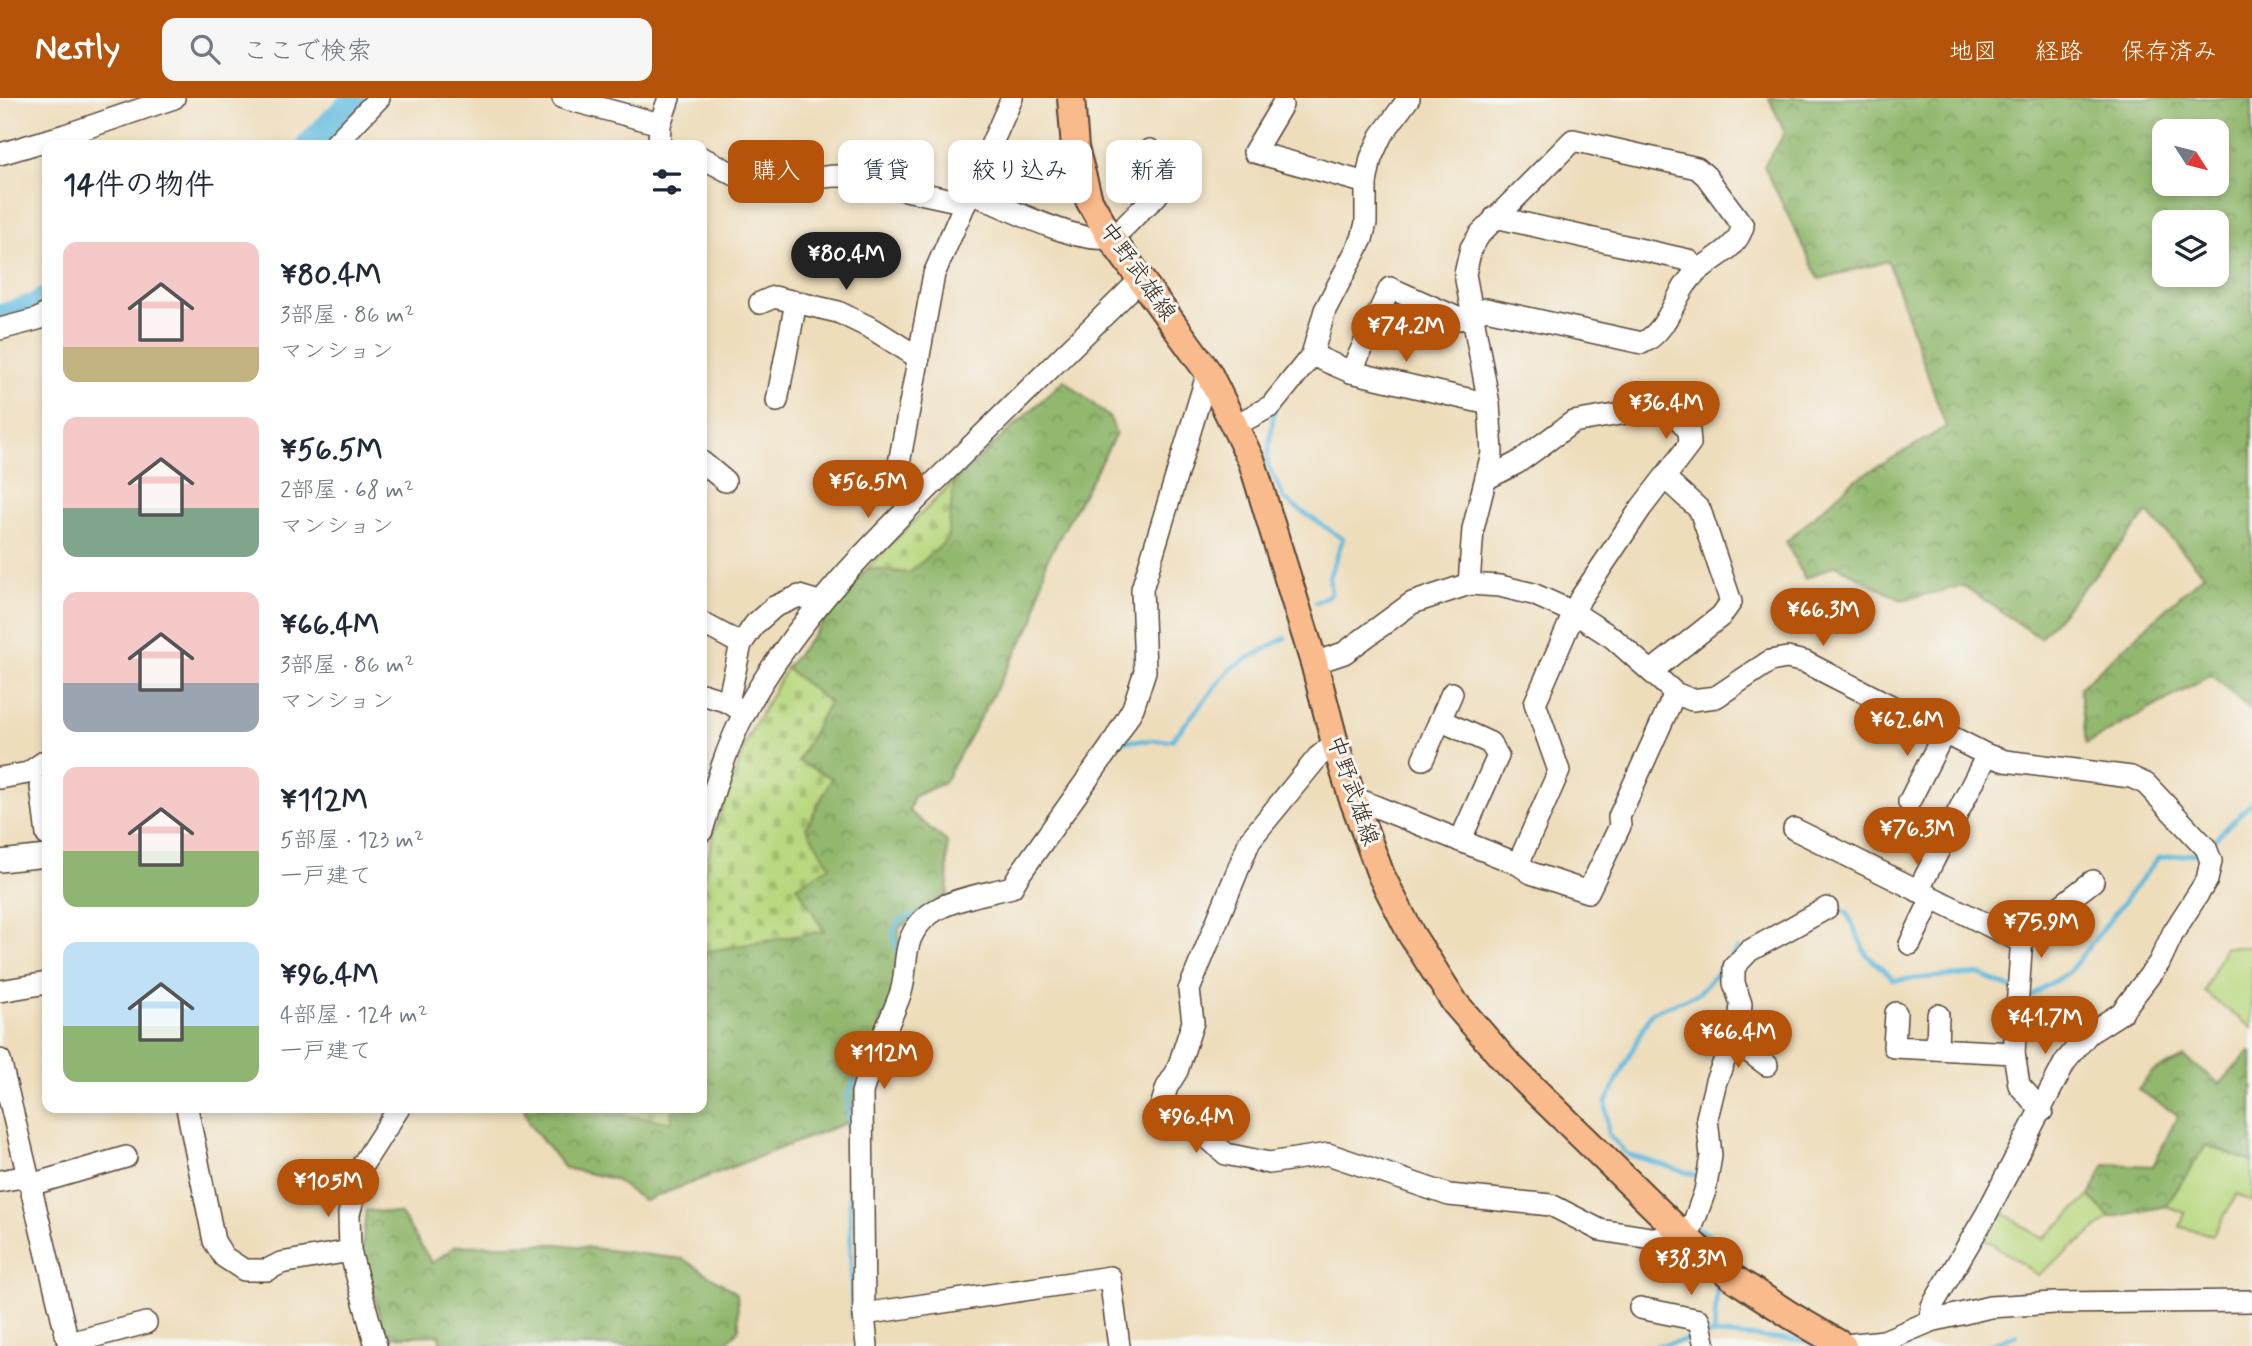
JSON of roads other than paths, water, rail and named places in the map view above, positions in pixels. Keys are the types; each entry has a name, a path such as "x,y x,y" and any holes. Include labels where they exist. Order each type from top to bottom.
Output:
{"main road":[{"name":"中野武雄線","path":"1071,98 1075,148 1089,200 1110,237 1208,372 1252,462 1352,797 1381,875 1411,934 1455,1003 1508,1064 1686,1238 1732,1277 1839,1345"}],"street":[{"path":"0,154 114,108 174,98"},
{"path":"339,140 379,98"},
{"path":"563,98 663,138 669,98"},
{"path":"994,140 1012,98"},
{"path":"1236,425 1271,406 1311,355 1325,310 1362,239 1366,223 1366,183 1371,158 1381,136 1409,98"},
{"path":"1282,105 1254,152 1366,183"},
{"path":"1351,372 1390,288 1460,319 1474,314 1486,309 1642,343 1654,337 1684,287 1697,271 1712,263 1740,237 1743,226 1697,168 1573,140 1495,217 1471,248 1465,274 1474,314 1489,404 1493,453 1473,529 1469,584"},
{"path":"707,160 749,181 766,185 823,175 948,194"},
{"path":"923,493 898,469 934,274 967,203"},
{"path":"983,203 1090,239 1110,237 1150,203"},
{"path":"1495,217 1688,260 1697,271"},
{"path":"736,708 819,602 923,493 1140,280"},
{"path":"760,303 774,297 838,312 919,358"},
{"path":"777,401 796,302"},
{"path":"0,329 42,317"},
{"path":"1311,355 1351,372 1489,404"},
{"path":"867,1346 863,1314 862,1093 866,1076 902,989 909,944 917,924 940,905 1016,881 1111,746 1133,708 1145,671 1142,589 1208,372"},
{"path":"1488,478 1517,463 1573,422 1668,406 1689,431 1690,444 1642,508 1573,612 1535,703 1559,771 1518,864"},
{"path":"707,466 725,481"},
{"path":"1652,671 1721,615 1731,601 1700,510 1665,478"},
{"path":"1314,663 1344,653 1412,603 1469,584 1500,586 1533,594 1573,612 1613,638 1675,693 1692,700 1716,697 1770,661 1787,658 1805,662 1987,755 2005,761 2131,777 2146,784 2171,809 2206,848 2211,861 2207,880 2173,933 2160,963 2121,1013 2088,1034 2065,1062 2042,1111 1933,1307 1931,1321"},
{"path":"707,814 736,708 741,644 755,624 774,607 799,596 819,602"},
{"path":"707,626 741,644"},
{"path":"1423,759 1452,693"},
{"path":"1352,797 1518,864 1531,873 1588,892 1620,825 1619,817 1675,693"},
{"path":"707,696 736,708"},
{"path":"1440,720 1490,743 1498,756 1460,841"},
{"path":"1909,803 1944,733"},
{"path":"1335,743 1318,758 1250,841 1189,989 1193,1022 1160,1111 1169,1120 1201,1132 1226,1154 1269,1163 1328,1154 1449,1195 1550,1205 1600,1230 1651,1238 1686,1238 1705,1191 1711,1156 1707,1118 1716,1081 1739,1026 1741,1004 1734,983 1734,967 1749,951 1827,908"},
{"path":"1909,944 1925,894 1987,755"},
{"path":"0,778 28,773 42,763"},
{"path":"41,787 42,795"},
{"path":"1794,829 2022,942"},
{"path":"0,861 42,857"},
{"path":"2042,1111 2019,1085 2014,1053 2022,936 2093,881"},
{"path":"0,991 42,985"},
{"path":"1896,1013 1894,1047 2014,1053"},
{"path":"1937,1049 1938,1015"},
{"path":"1732,1040 1767,1065"},
{"path":"0,1059 4,1093 29,1181 69,1344 146,1323"},
{"path":"188,1113 214,1241 224,1257 244,1270 267,1270 281,1263 350,1251"},
{"path":"376,1346 350,1251 349,1214 363,1164 396,1113"},
{"path":"0,1181 29,1181 126,1157"},
{"path":"863,1314 1110,1277 1118,1346"},
{"path":"1839,1345 1883,1343 1931,1321 2003,1306 2252,1301"},
{"path":"1640,1308 1699,1320 1703,1339"}],"waterway":[{"path":"316,140 357,98"},
{"path":"0,318 42,303"},
{"path":"1274,411 1267,463 1285,500 1343,539 1329,577 1331,594 1316,602"},
{"path":"1121,741 1172,740 1231,668 1285,638"},
{"path":"2213,841 2252,802"},
{"path":"2030,996 2069,972 2158,858 2201,853"},
{"path":"1834,906 1847,913 1866,954 1894,980 1979,974 2011,988"},
{"path":"898,953 893,933 899,921 915,915"},
{"path":"1698,1176 1627,1154 1608,1134 1606,1102 1651,1013 1699,993 1738,949"},
{"path":"852,1320 848,1094 857,1076"},
{"path":"1699,1228 1719,1244"},
{"path":"1714,1334 1717,1286"},
{"path":"1708,1335 1808,1341 1817,1346"},
{"path":"1987,1346 2017,1335"},
{"path":"1656,1346 1696,1338"}]}
